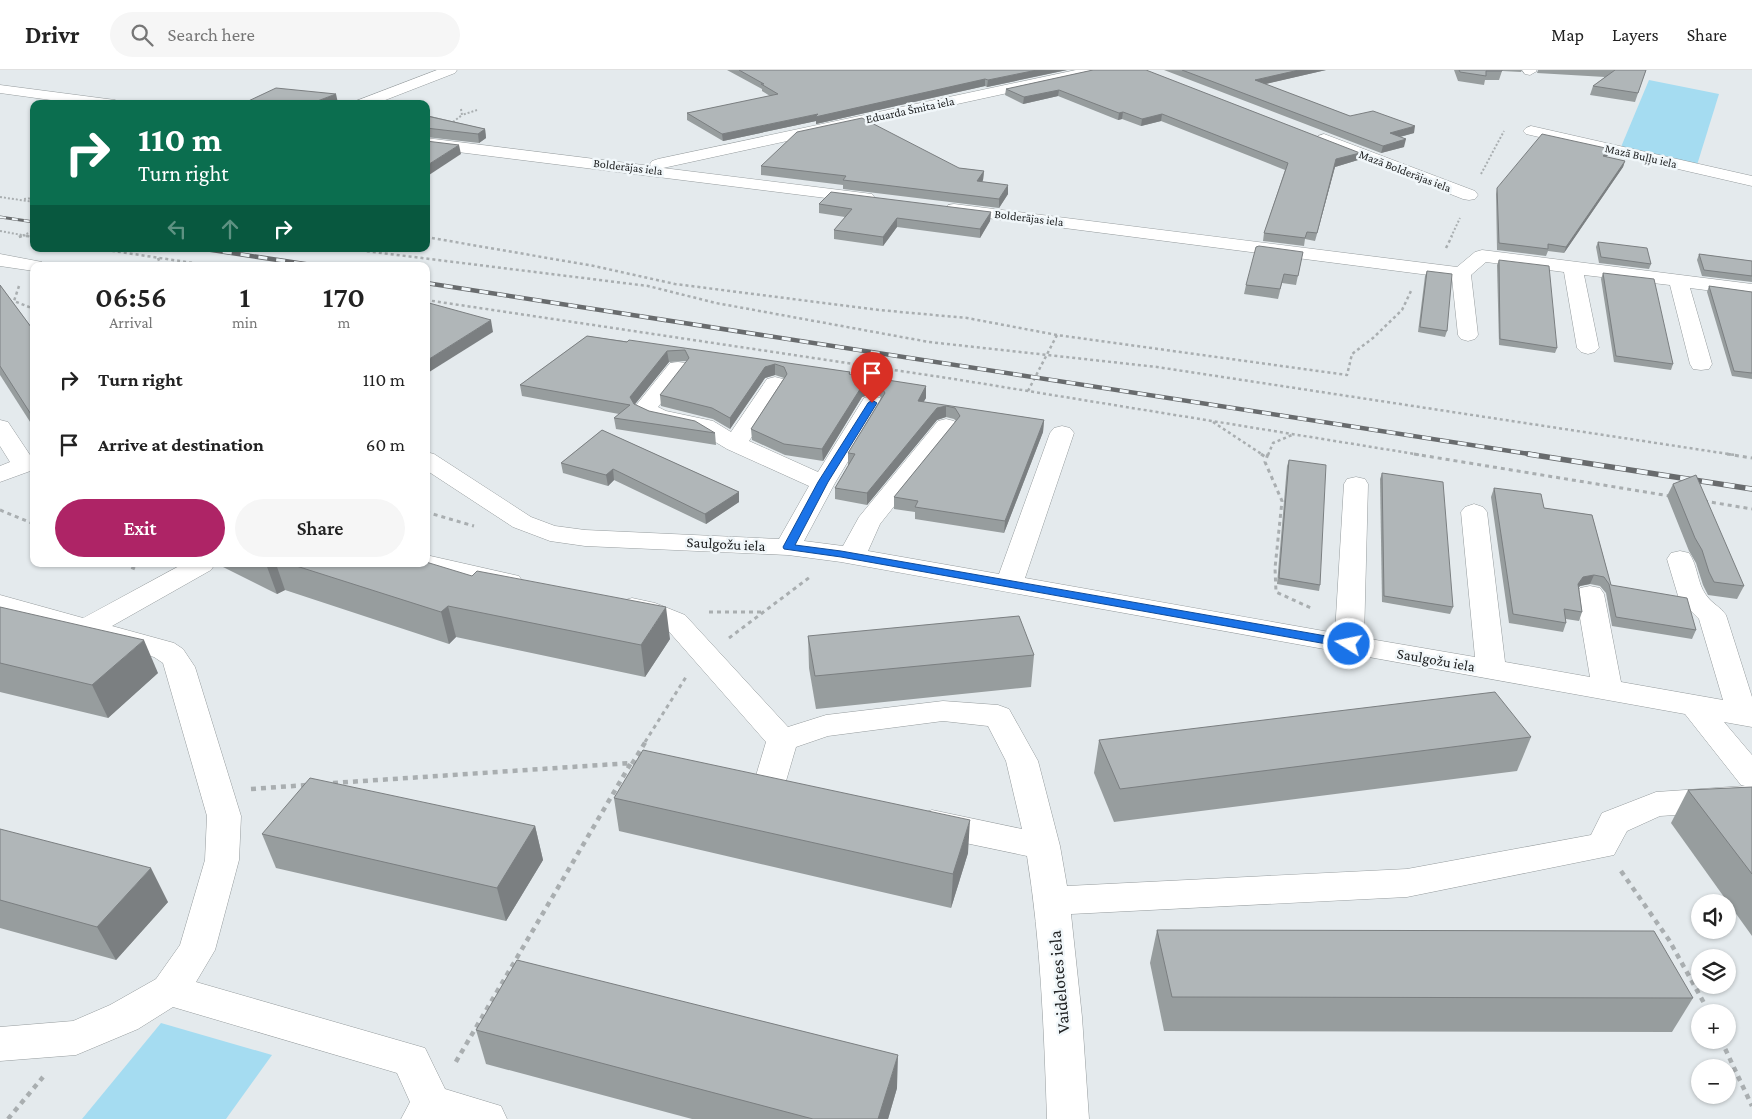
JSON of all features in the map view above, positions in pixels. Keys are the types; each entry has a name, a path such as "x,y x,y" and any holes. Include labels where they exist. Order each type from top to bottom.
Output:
{"street":[{"path":"371,100 450,70"},
{"name":"Eduarda Šmita iela","path":"637,168 1095,70"},
{"path":"0,89 84,100"},
{"name":"Mazā Buļļu iela","path":"1531,131 1752,181"},
{"name":"Mazā Bolderājas iela","path":"1309,134 1469,196"},
{"name":"Bolderājas iela","path":"430,143 883,200"},
{"name":"Bolderājas iela","path":"942,207 1461,273"},
{"path":"1468,335 1461,273 1482,256 1752,290"},
{"path":"0,260 30,265"},
{"path":"1573,267 1588,348"},
{"path":"1678,280 1701,364"},
{"path":"678,368 644,409 659,416 704,426 735,444 823,482"},
{"path":"735,444 775,384"},
{"path":"788,547 823,482 872,403"},
{"path":"852,556 868,522 946,426"},
{"path":"0,427 29,463 0,475"},
{"path":"1008,584 1062,433"},
{"name":"Saulgožu iela","path":"430,462 522,522 550,534 585,538 788,547 852,556 1008,584 1350,634 1491,669 1747,715"},
{"path":"1350,634 1356,484"},
{"path":"1474,512 1491,669"},
{"path":"1680,558 1679,597 1712,615 1747,715"},
{"path":"430,564 534,587"},
{"path":"87,628 197,567"},
{"path":"1590,594 1607,690"},
{"path":"608,602 655,612 675,621 782,740 768,789 825,801"},
{"path":"0,604 164,650 173,656 180,666 224,816 222,860 197,950 169,990 124,1017 76,1038 0,1044"},
{"path":"1694,705 1752,777"},
{"name":"Vaidelotes iela","path":"782,740 826,726 942,711 998,716 1022,761 1043,846 1052,901 1063,1017 1068,1119"},
{"path":"1052,901 1407,883 1602,846 1614,822 1656,804 1752,798"},
{"path":"901,817 1043,846"},
{"path":"169,990 411,1060 426,1112 486,1119"}],"path":[{"path":"461,109 462,115 477,110"},
{"path":"0,197 30,200"},
{"path":"0,231 30,236"},
{"path":"430,238 594,266 675,284 879,310 968,318 1057,335 1347,375 1352,354 1373,338 1402,310 1415,282 1424,269"},
{"path":"119,252 185,262"},
{"path":"373,252 648,286 716,303 930,342 1157,367 1752,458"},
{"path":"157,258 160,262"},
{"path":"14,301 30,267"},
{"path":"7,302 14,301 30,307"},
{"path":"430,301 1028,391 1671,496"},
{"path":"1028,391 1057,335"},
{"path":"1212,421 1266,458"},
{"path":"1293,434 1273,443 1265,462 1282,501 1275,568 1276,592 1305,606 1350,634"},
{"path":"1700,501 1752,509"},
{"path":"0,510 30,522"},
{"path":"324,784 631,763 426,1112"},
{"path":"216,791 315,785"},
{"path":"1602,846 1654,917 1691,974 1705,1004"},
{"path":"1725,1049 1752,1106"}],"shaded area":[{"path":"1649,80 1719,94 1697,165 1621,147"},
{"path":"161,1023 272,1055 226,1119 82,1119"}],"building":[{"path":"739,70 1037,70 985,79 815,117 818,114 722,134 687,113 778,94"},
{"path":"1093,70 1146,70 1360,153 1336,159 1317,233 1307,232 1305,238 1264,233 1288,163 1162,114 1142,119 1123,112 1119,113 1059,90 1024,97 1006,89"},
{"path":"1182,70 1299,70 1255,80 1350,116 1373,111 1415,126 1390,133 1406,139 1383,146"},
{"path":"1459,70 1502,71 1486,71 1486,76 1460,72"},
{"path":"1615,70 1646,70 1638,93 1593,86"},
{"path":"276,88 336,94 320,100 250,100"},
{"path":"430,117 485,129 478,134 430,128"},
{"path":"862,118 959,168 984,171 977,181 1008,185 999,199 843,180 846,176 761,166 797,132"},
{"path":"1542,134 1610,149 1603,156 1625,161 1566,247 1548,244 1548,249 1499,243 1497,188"},
{"path":"430,141 459,145 430,163"},
{"path":"831,192 991,212 980,229 897,218 883,237 834,230 852,209 819,204"},
{"path":"1598,242 1647,248 1651,264 1601,257"},
{"path":"1256,247 1303,252 1298,276 1284,274 1280,289 1246,285"},
{"path":"1699,254 1752,261 1752,276 1704,270"},
{"path":"1499,260 1549,266 1557,348 1500,339"},
{"path":"1427,271 1452,274 1447,331 1420,327"},
{"path":"1603,273 1654,279 1673,364 1616,356"},
{"path":"0,285 30,326 30,413 0,366"},
{"path":"1709,286 1752,292 1752,373 1734,371"},
{"path":"430,303 491,320 430,358"},
{"path":"587,336 627,342 629,340 850,372 849,374 926,386 918,401 1044,420 1005,521 915,507 918,501 894,497 960,416 955,408 946,406 937,408 867,493 835,488 855,454 848,453 885,393 880,385 872,383 862,386 822,449 784,444 751,429 787,374 784,367 775,364 765,367 730,418 712,408 660,395 689,358 685,350 667,351 630,397 634,404 649,411 695,421 715,433 614,418 630,405 520,385"},
{"path":"602,430 739,492 705,514 613,469 606,475 561,463"},
{"path":"1289,460 1326,465 1320,585 1279,578"},
{"path":"1382,473 1443,482 1453,607 1384,596"},
{"path":"1696,475 1744,586 1714,582 1709,572 1702,550 1695,538 1673,484"},
{"path":"1494,488 1541,494 1544,508 1592,515 1611,585 1687,598 1696,630 1616,617 1609,584 1604,577 1594,575 1583,577 1578,584 1582,612 1564,609 1566,623 1513,614"},
{"path":"430,563 472,576 477,571 666,607 641,645 448,606 441,612 299,567 430,567"},
{"path":"0,607 144,640 92,685 0,663"},
{"path":"1019,616 1034,655 815,676 808,636"},
{"path":"1495,692 1531,737 1120,789 1099,740"},
{"path":"643,750 970,820 953,874 614,798"},
{"path":"310,778 535,826 497,888 262,834"},
{"path":"1752,787 1752,874 1688,790"},
{"path":"0,829 151,868 97,927 0,900"},
{"path":"1157,930 1654,931 1693,998 1172,997"},
{"path":"517,960 898,1055 878,1119 813,1119 476,1030"}],"railway":[{"path":"0,217 30,221"},
{"path":"225,252 291,262"},
{"path":"430,284 1536,455"},
{"path":"1528,454 1752,489"}],"route":[{"path":"872,403 823,482 788,547 841,554 1349,644"}]}
